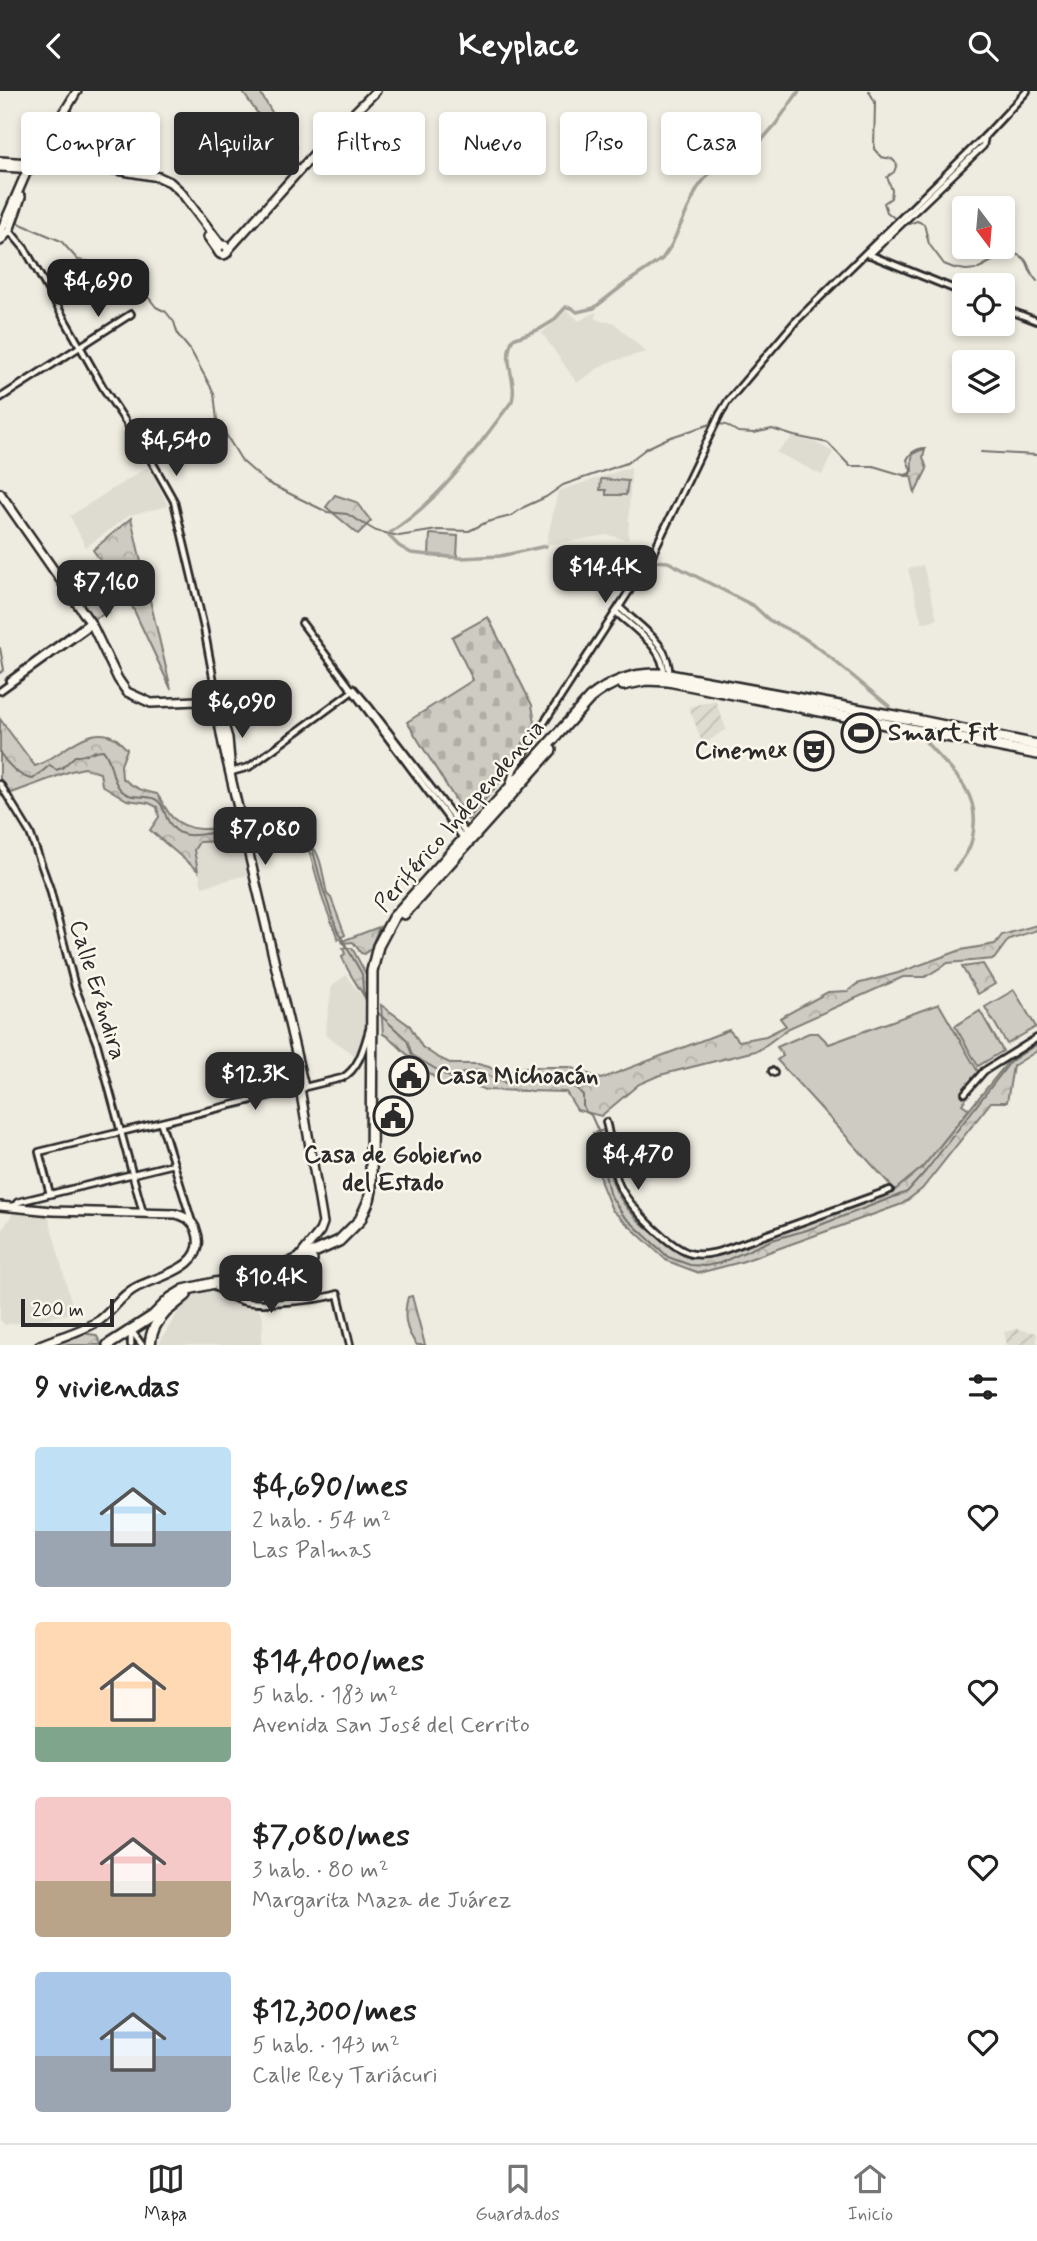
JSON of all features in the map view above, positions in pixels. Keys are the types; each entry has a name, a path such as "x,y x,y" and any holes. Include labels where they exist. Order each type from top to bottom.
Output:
{"highway":[{"name":"Periférico Independencia","path":"467,839 509,787 590,698 624,678 644,673 1037,754"},
{"path":"711,682 727,677"},
{"name":"Periférico Independencia","path":"116,1345 164,1314 183,1296 217,1288 233,1292 276,1278 335,1248 354,1233 367,1216 372,1204 375,1172 372,971 385,930 407,901 604,694 629,683 646,680 666,678 711,682 1037,745"},
{"path":"996,729 1004,739"},
{"name":"Periférico Independencia","path":"108,1345 132,1336 171,1298 184,1290 214,1283 256,1279 345,1237 360,1220 369,1200 372,1179 370,1119 374,1014"},
{"path":"150,1345 151,1334 164,1314"}],"main road":[{"path":"64,112 77,91"},
{"path":"134,175 162,182 178,195 223,248 235,239 325,138 373,91"},
{"path":"0,161 21,164"},
{"path":"0,167 21,166"},
{"path":"0,241 28,175"},
{"path":"0,493 91,623 118,680 127,692 151,703 197,701 219,709 223,717 230,769"},
{"path":"219,709 218,717 244,836 302,1088 323,1223 297,1261"},
{"path":"0,1206 52,1211 176,1214 192,1222 198,1237 196,1252 181,1268 137,1287 98,1321 40,1345"}],"street":[{"path":"509,787 514,769 650,559 724,407 795,322 981,144 986,135 1027,91"},
{"path":"8,224 108,395 151,460 175,506 204,628 219,709"},
{"path":"866,254 952,288"},
{"path":"1015,313 1037,321"},
{"path":"0,398 131,314"},
{"path":"617,610 665,651 669,662 666,678"},
{"path":"0,690 91,623"},
{"path":"302,623 467,839"},
{"path":"230,769 243,770 352,689"},
{"name":"Calle Eréndira","path":"0,784 30,834 50,889 75,987 97,1044 144,1214"},
{"path":"50,1194 39,1152 342,1077 352,1072 374,1014"},
{"path":"965,1093 984,1071 1037,1038"},
{"path":"606,1122 617,1179 626,1198 676,1247 692,1254 712,1254 890,1190"},
{"path":"161,1123 192,1222"},
{"path":"14,1206 18,1202 174,1164"},
{"path":"233,1292 243,1302 274,1302 338,1294 350,1345"},
{"path":"132,1336 142,1345"}],"shaded area":[{"path":"567,310 579,321 596,312 596,319 613,322 646,352 606,363 577,383 542,333"},
{"path":"793,437 816,443 833,452 822,475 776,452"},
{"path":"149,466 168,506 130,515 86,547 70,516"},
{"path":"631,467 628,540 608,535 546,545 558,491"},
{"path":"923,565 937,619 922,623 908,569"},
{"path":"715,700 726,729 703,745 689,707"},
{"path":"243,840 250,874 202,887 194,850 199,842"},
{"path":"346,975 369,1006 371,1023 358,1058 325,1034 332,986"},
{"path":"14,1211 48,1215 74,1313 5,1325 0,1320 0,1234"},
{"path":"216,1289 258,1309 263,1322 261,1345 158,1345 189,1294"},
{"path":"1017,1329 1037,1333 1037,1345 1007,1345 1004,1332"}],"green space":[{"path":"242,91 259,91 272,112 257,112"},
{"path":"925,449 923,457 927,469 915,493 911,476 906,476 912,471 913,454"},
{"path":"601,479 628,481 626,495 606,495 606,490 600,490"},
{"path":"335,495 356,502 371,521 358,534 326,507"},
{"path":"131,518 149,597 130,602 93,550"},
{"path":"430,534 458,536 457,558 429,556"},
{"path":"72,565 109,612 92,620 59,576"},
{"path":"150,600 171,689 132,606"},
{"path":"488,617 532,705 535,723 500,782 468,820 407,722 473,680 452,637"},
{"path":"0,719 35,766 84,738 105,734 115,738 127,749 121,765 122,778 139,789 157,794 173,818 180,823 196,829 239,826 243,840 199,842 194,850 198,871 150,830 159,817 157,807 127,800 102,785 100,773 84,768 9,794 0,779"},
{"path":"270,818 280,832 304,840 316,852 327,894 345,935 338,939 323,900 310,853 305,847 278,838 247,835 245,826"},
{"path":"1037,925 1037,930 1009,939 994,959 948,963 925,977 903,977 789,1028 759,1050 660,1075 639,1084 601,1116 577,1110 566,1092 485,1090 472,1084 442,1084 383,1034 381,1005 410,1026 422,1047 452,1064 478,1064 501,1075 524,1067 570,1067 601,1079 729,1030 739,1041 766,1036 786,1026 780,1018 828,992 848,991 857,984 898,973 961,950 995,944 1002,935"},
{"path":"379,927 371,948 365,954 361,953 353,942 342,941"},
{"path":"343,948 352,948 367,976 369,1006 345,963"},
{"path":"983,964 995,984 978,994 962,967"},
{"path":"1014,990 1036,1027 1007,1044 985,1007"},
{"path":"939,1004 981,1077 962,1104 969,1109 923,1167 895,1190 777,1060 783,1056 777,1047 809,1033 818,1033 829,1044"},
{"path":"980,1011 1003,1051 978,1066 955,1026"},
{"path":"1037,1041 1037,1051 1013,1066 1007,1102 991,1102 922,1189 902,1204 741,1262 699,1273 667,1261 612,1210 601,1183 593,1133 604,1130 613,1184 635,1217 691,1259 719,1254 894,1191 923,1167 1011,1058"},
{"path":"412,1296 425,1345 417,1345 410,1334 405,1317 408,1297"},
{"path":"81,1333 96,1335 102,1345 47,1345"}],"waterway":[{"path":"391,532 442,488 512,401 509,355 513,339 540,329 553,321 566,307 577,312 594,308 662,259 671,246 697,189 719,160 728,152 750,147 761,141 799,91"},
{"path":"869,91 875,102 874,149 881,157 892,159 897,164 894,172 887,177 892,190 891,198 884,203 887,212 898,221"},
{"path":"903,223 906,225 917,221 924,224 929,244 944,264 966,270 977,269 1009,252 1026,260 1037,281"},
{"path":"16,222 61,241 78,260 99,263 123,287 149,298 156,307 166,312 214,393 217,420 242,461 266,482 327,512 347,514 376,531 399,536 437,530 469,531 487,522 511,516 563,485 627,463 647,448 668,438 714,423"},
{"path":"719,424 738,432 754,433 772,429 828,443 850,466 873,466 903,475 910,474 907,460 910,455 925,448"},
{"path":"981,452 1037,455"},
{"path":"389,536 411,553 461,558 500,556 546,546"},
{"path":"652,561 668,562 754,606 769,620 820,649 889,706"},
{"path":"0,648 4,670 0,673"},
{"path":"919,733 964,786 974,811 971,844 954,870"},
{"path":"0,753 14,770 33,779 50,765 56,770 75,756 103,750 120,789 128,795 158,801 173,828 179,832 190,835 240,833"},
{"path":"249,833 288,838 305,843 313,851 337,930 362,974 363,991 368,1003"},
{"path":"375,1010 407,1040 412,1055 451,1078 477,1071 508,1083 541,1075 561,1079 573,1086 583,1095 583,1106 591,1115 599,1133 609,1193 623,1215 668,1257 690,1265 705,1266 720,1263 772,1240 807,1230 907,1192 1011,1061 1037,1044"}],"place":[{"name":"Smart Fit","path":"861,733"},
{"name":"Cinemex","path":"814,751"},
{"name":"Casa Michoacán","path":"409,1076"},
{"name":"Casa de Gobierno del Estado","path":"393,1116"}]}
